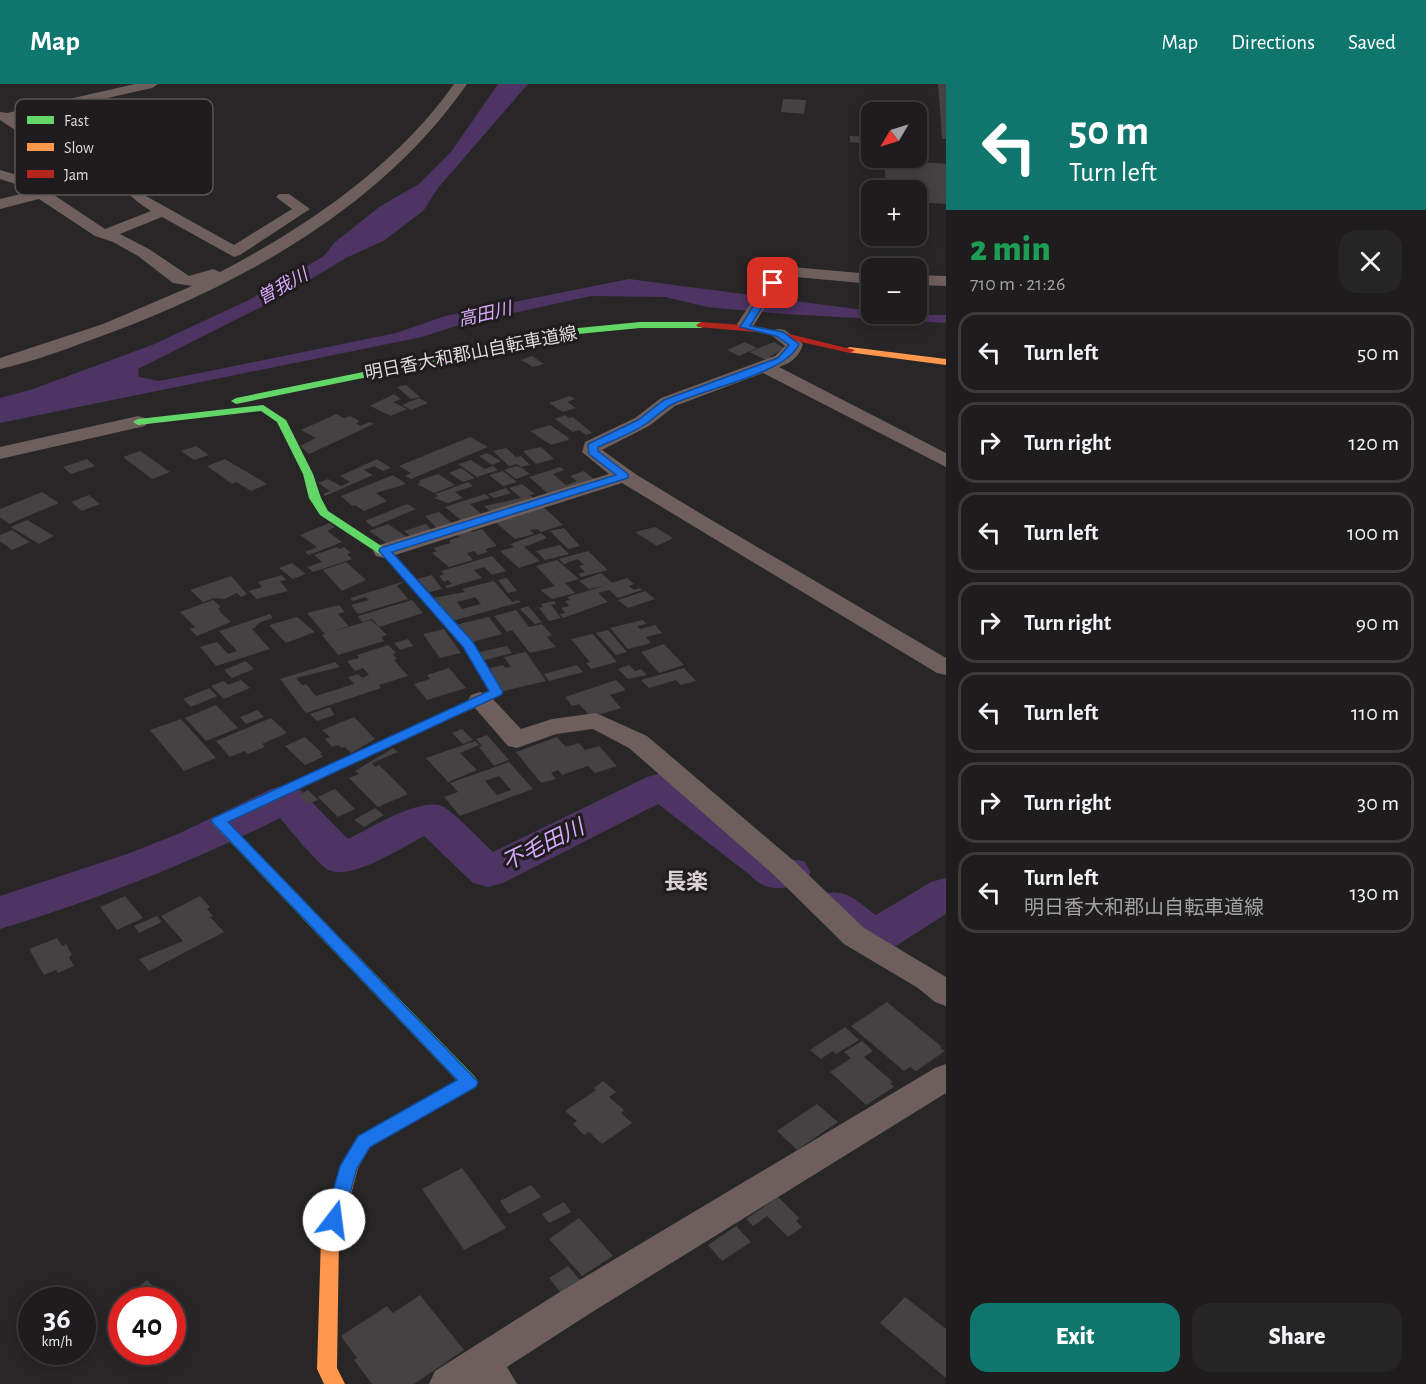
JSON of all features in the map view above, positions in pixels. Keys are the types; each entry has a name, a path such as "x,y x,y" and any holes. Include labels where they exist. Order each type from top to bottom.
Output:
{"street":[{"path":"82,99 152,84"},
{"path":"0,364 120,325 161,309 242,268 302,233 379,174 432,121 461,84"},
{"path":"0,174 15,179"},
{"path":"0,204 37,195"},
{"path":"43,195 105,234 148,254 171,270 180,280 192,281 224,270 242,268"},
{"path":"137,195 234,252 302,209 284,197"},
{"path":"105,234 164,211"},
{"path":"745,326 780,271 861,278"},
{"path":"927,280 946,281"},
{"name":"明日香大和郡山自転車道線","path":"0,453 138,422 578,332 618,326 674,323 745,326 870,353 946,362"},
{"path":"779,334 794,344 792,351 781,360 668,402 642,422 592,446 592,452 624,476 778,571 943,664"},
{"path":"765,367 946,461"},
{"path":"138,422 263,408 281,420 308,474 315,498 324,513 350,532 384,551 468,645 496,692 218,821 470,1082 364,1142 349,1166 330,1238 327,1369 334,1384"},
{"path":"384,551 624,476"},
{"path":"480,700 517,740 552,727 596,721 638,742 788,874 854,936 929,980 946,993"},
{"path":"448,1384 488,1374 576,1302 946,1077"}],"water":[{"path":"498,84 528,84 438,188 424,210 385,240 346,258 281,297 138,369 139,377 159,381 205,372 396,333 445,316 629,279 861,310 861,318 707,307 665,297 591,296 459,325 422,337 0,423 0,398 33,389 152,345 249,300 324,256 334,243 379,207 419,184 451,152"},
{"path":"927,315 946,315 946,323 927,322"}],"building":[{"path":"938,84 946,84 946,139 942,139"},
{"path":"783,99 806,100 804,114 781,112"},
{"path":"850,136 861,136 861,143 850,142"},
{"path":"927,162 946,164 946,204 927,203 927,180 885,180 885,168 927,168"},
{"path":"745,342 757,348 739,356 727,350"},
{"path":"774,342 784,348 770,357 772,358 766,360 749,352"},
{"path":"532,356 544,364 533,367 521,360"},
{"path":"406,385 420,397 411,399 397,387"},
{"path":"394,394 401,399 393,402 407,409 391,416 370,406"},
{"path":"570,396 575,399 567,402 576,408 563,412 549,403"},
{"path":"419,398 428,403 411,410 402,405"},
{"path":"336,414 344,418 350,416 360,421 356,423 360,426 370,422 374,424 309,454 300,446 316,438 301,430"},
{"path":"565,415 569,418 573,417 592,433 586,435 579,430 573,432 555,419"},
{"path":"550,425 569,438 568,440 551,445 530,431"},
{"path":"470,437 488,447 411,479 405,476 411,473 399,466"},
{"path":"196,446 209,455 194,460 181,451"},
{"path":"541,447 554,459 536,464 523,451"},
{"path":"506,448 516,457 521,456 530,465 509,466 493,451"},
{"path":"140,451 170,472 152,479 123,457"},
{"path":"487,453 501,461 492,465 479,456"},
{"path":"87,459 95,466 71,474 63,467"},
{"path":"225,459 267,484 251,491 236,482 232,484 207,466"},
{"path":"377,459 391,468 383,471 374,466 364,470 373,475 325,496 323,494 330,491 318,483 328,479 341,486 350,482 340,476"},
{"path":"471,460 485,469 493,466 498,470 477,477 458,464"},
{"path":"516,466 530,474 516,479 504,470"},
{"path":"560,467 565,470 553,474 566,485 577,481 570,476 584,471 594,479 550,495 529,477"},
{"path":"461,468 475,478 463,482 449,473"},
{"path":"503,471 517,482 503,486 489,475"},
{"path":"438,474 455,485 434,493 417,484 421,483 418,481"},
{"path":"393,475 406,484 376,493 387,501 364,511 355,505 352,506 341,496"},
{"path":"468,482 473,486 455,492 463,498 448,503 434,498 438,496 435,494"},
{"path":"522,484 535,494 530,495 536,500 492,513 484,506 521,498 509,488"},
{"path":"506,488 511,493 494,498 488,494"},
{"path":"42,492 59,503 9,524 0,517 0,509"},
{"path":"485,494 490,498 470,504 482,515 462,521 445,507"},
{"path":"89,495 100,504 82,511 71,502"},
{"path":"407,504 416,509 373,527 365,521"},
{"path":"540,504 563,525 541,532 537,529 530,530 534,534 515,539 492,519"},
{"path":"439,512 453,524 438,529 425,516"},
{"path":"27,520 54,536 39,544 11,527"},
{"path":"329,523 335,527 327,531 342,542 309,555 305,552 317,547 300,535"},
{"path":"388,524 407,537 389,545 369,531"},
{"path":"426,524 434,532 412,538 404,531"},
{"path":"467,527 472,532 482,529 497,546 485,549 488,552 478,555 474,551 467,553 473,560 449,567 432,553 437,551 433,548 451,543 449,540 460,537 454,531"},
{"path":"655,527 673,538 657,546 635,532"},
{"path":"564,528 580,546 568,549 550,531"},
{"path":"12,530 30,542 12,550 0,541 0,535"},
{"path":"541,533 547,538 524,547 540,561 519,568 500,551 514,547 510,544"},
{"path":"560,545 569,554 545,560 536,551"},
{"path":"337,547 340,549 344,547 351,553 347,554 352,559 313,572 307,567 322,562 314,555"},
{"path":"588,551 608,570 581,577 578,574 585,572 579,566 584,565 578,559 564,564 559,559"},
{"path":"492,556 506,571 492,575 484,567 474,570 482,578 447,588 445,586 452,584 448,580 444,582 439,576 444,574 441,571"},
{"path":"557,560 579,579 565,583 575,593 552,599 540,590 555,586 536,566"},
{"path":"346,562 366,580 342,591 323,570"},
{"path":"292,563 306,574 293,579 279,568"},
{"path":"601,573 612,583 627,578 634,584 629,586 634,590 640,588 642,590 618,598 609,590 598,593 608,602 563,618 560,614 566,613 561,608 569,606 565,601 570,600 567,597 604,586 589,589 579,581"},
{"path":"282,575 286,580 280,581 288,591 257,599 249,591 262,587 258,582"},
{"path":"432,575 442,589 430,592 417,579"},
{"path":"231,576 247,594 241,597 237,593 224,599 214,598 203,602 190,590"},
{"path":"507,578 517,591 508,593 498,580"},
{"path":"405,581 397,586 408,599 358,614 351,605 369,600 366,597 353,601 350,598"},
{"path":"494,581 512,602 518,600 521,602 452,621 433,598 465,592 462,589","holes":["475,597 481,604 462,609 457,602"]},
{"path":"645,591 655,599 628,608 618,600"},
{"path":"213,600 221,607 218,608 221,613 231,622 197,636 190,629 195,627 180,612"},
{"path":"412,600 423,613 379,627 372,619 362,622 358,616"},
{"path":"554,601 556,604 551,605 561,618 549,621 539,608 543,607 541,604"},
{"path":"339,605 345,612 338,614 349,626 329,633 371,620 387,635 381,637 384,641 338,655 322,635 325,634 307,613"},
{"path":"528,606 542,622 535,624 520,609"},
{"path":"516,610 529,627 542,624 552,635 547,637 556,647 530,653 512,630 507,632 494,616"},
{"path":"270,614 273,618 258,623 252,629 270,649 216,666 200,647 217,642 228,654 237,651 219,631"},
{"path":"297,617 315,632 286,643 269,625"},
{"path":"489,617 502,634 468,643 455,625"},
{"path":"643,620 646,624 637,626 640,629 655,625 662,633 646,637 651,643 628,649 610,628"},
{"path":"444,629 461,653 440,658 423,634"},
{"path":"608,630 627,652 616,655 596,633"},
{"path":"593,634 617,662 591,669 586,663 590,662 571,639"},
{"path":"408,639 413,646 400,650 394,643"},
{"path":"664,644 684,665 659,673 641,652"},
{"path":"388,645 396,653 393,654 397,659 394,660 408,676 379,685 381,688 306,713 280,679 335,662 340,667 296,678 302,685 306,684 316,696 354,684 348,677 358,674 362,678 369,675 363,668 355,671 347,661 359,658 357,655"},
{"path":"507,646 512,653 481,661 475,653"},
{"path":"526,652 546,681 500,692 490,668 503,665 505,668 511,667 504,657"},
{"path":"246,661 254,669 232,678 224,670"},
{"path":"577,665 583,672 549,681 544,674"},
{"path":"629,665 635,671 641,669 647,675 628,679 618,669"},
{"path":"449,668 466,688 427,700 414,684 430,679 427,675"},
{"path":"684,668 696,681 681,685 676,680 649,688 641,680"},
{"path":"241,680 250,688 224,699 211,686 224,681 228,685"},
{"path":"616,680 626,690 610,695 621,708 591,717 579,704 572,706 565,697"},
{"path":"209,688 217,696 191,707 183,699"},
{"path":"216,705 238,728 206,741 185,718"},
{"path":"330,707 334,715 317,721 310,714"},
{"path":"257,710 264,717 246,724 240,717"},
{"path":"354,717 375,739 351,753 345,747 338,745 332,747 325,739 330,737 322,730"},
{"path":"271,718 287,733 262,744 265,747 248,754 245,751 230,757 216,741"},
{"path":"181,719 216,758 184,771 150,730"},
{"path":"462,729 473,740 463,744 452,733"},
{"path":"487,735 509,760 494,766 479,747 482,746 476,739"},
{"path":"305,737 322,753 320,754 323,757 305,765 285,746"},
{"path":"557,737 566,747 579,743 585,750 599,746 617,766 595,773 588,766 562,775 558,770 551,773 556,779 541,783 516,752"},
{"path":"475,741 479,745 460,753 477,770 448,782 426,758"},
{"path":"393,748 398,752 372,763 375,767 379,765 408,794 378,807 349,778 359,774 355,771"},
{"path":"509,762 533,789 460,816 444,797 458,792 450,783","holes":["499,776 511,790 497,795 485,781"]},
{"path":"335,789 355,809 338,817 318,797"},
{"path":"308,790 318,800 308,804 299,795"},
{"path":"375,808 384,815 364,827 354,820"},
{"path":"125,896 143,918 117,930 100,907"},
{"path":"200,896 210,907 207,909 213,916 210,917 224,932 149,971 139,959 183,941 161,916"},
{"path":"157,916 162,922 139,933 134,926"},
{"path":"57,938 62,946 66,944 72,955 69,957 74,966 58,973 56,970 44,975 29,949"},
{"path":"887,1002 945,1051 916,1071 910,1067 904,1071 851,1026"},
{"path":"845,1027 859,1040 836,1054 833,1051 821,1059 810,1050"},
{"path":"862,1041 873,1051 864,1057 893,1082 890,1083 894,1087 866,1105 830,1072 851,1058 844,1052"},
{"path":"603,1081 616,1092 609,1097 624,1110 621,1113 632,1123 602,1144 589,1132 584,1135 573,1124 577,1121 565,1111 596,1090 594,1088"},
{"path":"817,1104 838,1122 797,1150 777,1131"},
{"path":"462,1168 506,1228 464,1250 422,1189"},
{"path":"531,1185 541,1197 509,1214 500,1201"},
{"path":"778,1197 799,1218 796,1221 802,1227 788,1237 767,1216 753,1226 746,1219"},
{"path":"564,1202 571,1212 549,1223 542,1214"},
{"path":"579,1218 613,1256 582,1276 549,1239"},
{"path":"736,1226 751,1242 722,1261 708,1245"},
{"path":"568,1266 580,1280 560,1292 549,1278"},
{"path":"147,1280 154,1287 138,1287"},
{"path":"420,1295 464,1350 414,1384 372,1384 354,1360 357,1358 341,1336 387,1306 393,1313"},
{"path":"905,1297 946,1329 946,1378 880,1323"}],"waterway":[{"name":"不毛田川","path":"0,913 145,863 195,843 285,799 342,859 429,817 488,872 661,786 765,865 773,874 789,872"},
{"name":"不毛田川","path":"833,906 875,937 946,893"}],"traffic: fast":[{"path":"236,401 578,331 640,325 701,325"},
{"path":"138,422 263,408 281,420 308,474 315,498 324,513 391,557 468,645 496,692 465,707"},
{"path":"230,816 218,821 469,1082 430,1104"}],"traffic: slow":[{"path":"850,350 946,362"},
{"path":"335,1384 327,1369 330,1238 349,1166 364,1142 430,1104"}],"traffic: jam":[{"path":"701,325 756,329 850,350"},
{"path":"230,816 465,707"}],"district":[{"name":"長楽","path":"686,882"}],"route":[{"path":"334,1220 349,1166 364,1142 470,1082 218,821 496,692 468,645 392,557 384,551 624,476 592,452 592,446 642,422 668,402 765,367 781,360 792,351 794,344 779,334 744,327 773,283"}],"water label":[{"name":"曽我川","path":"283,287"},
{"name":"高田川","path":"485,315"}]}
